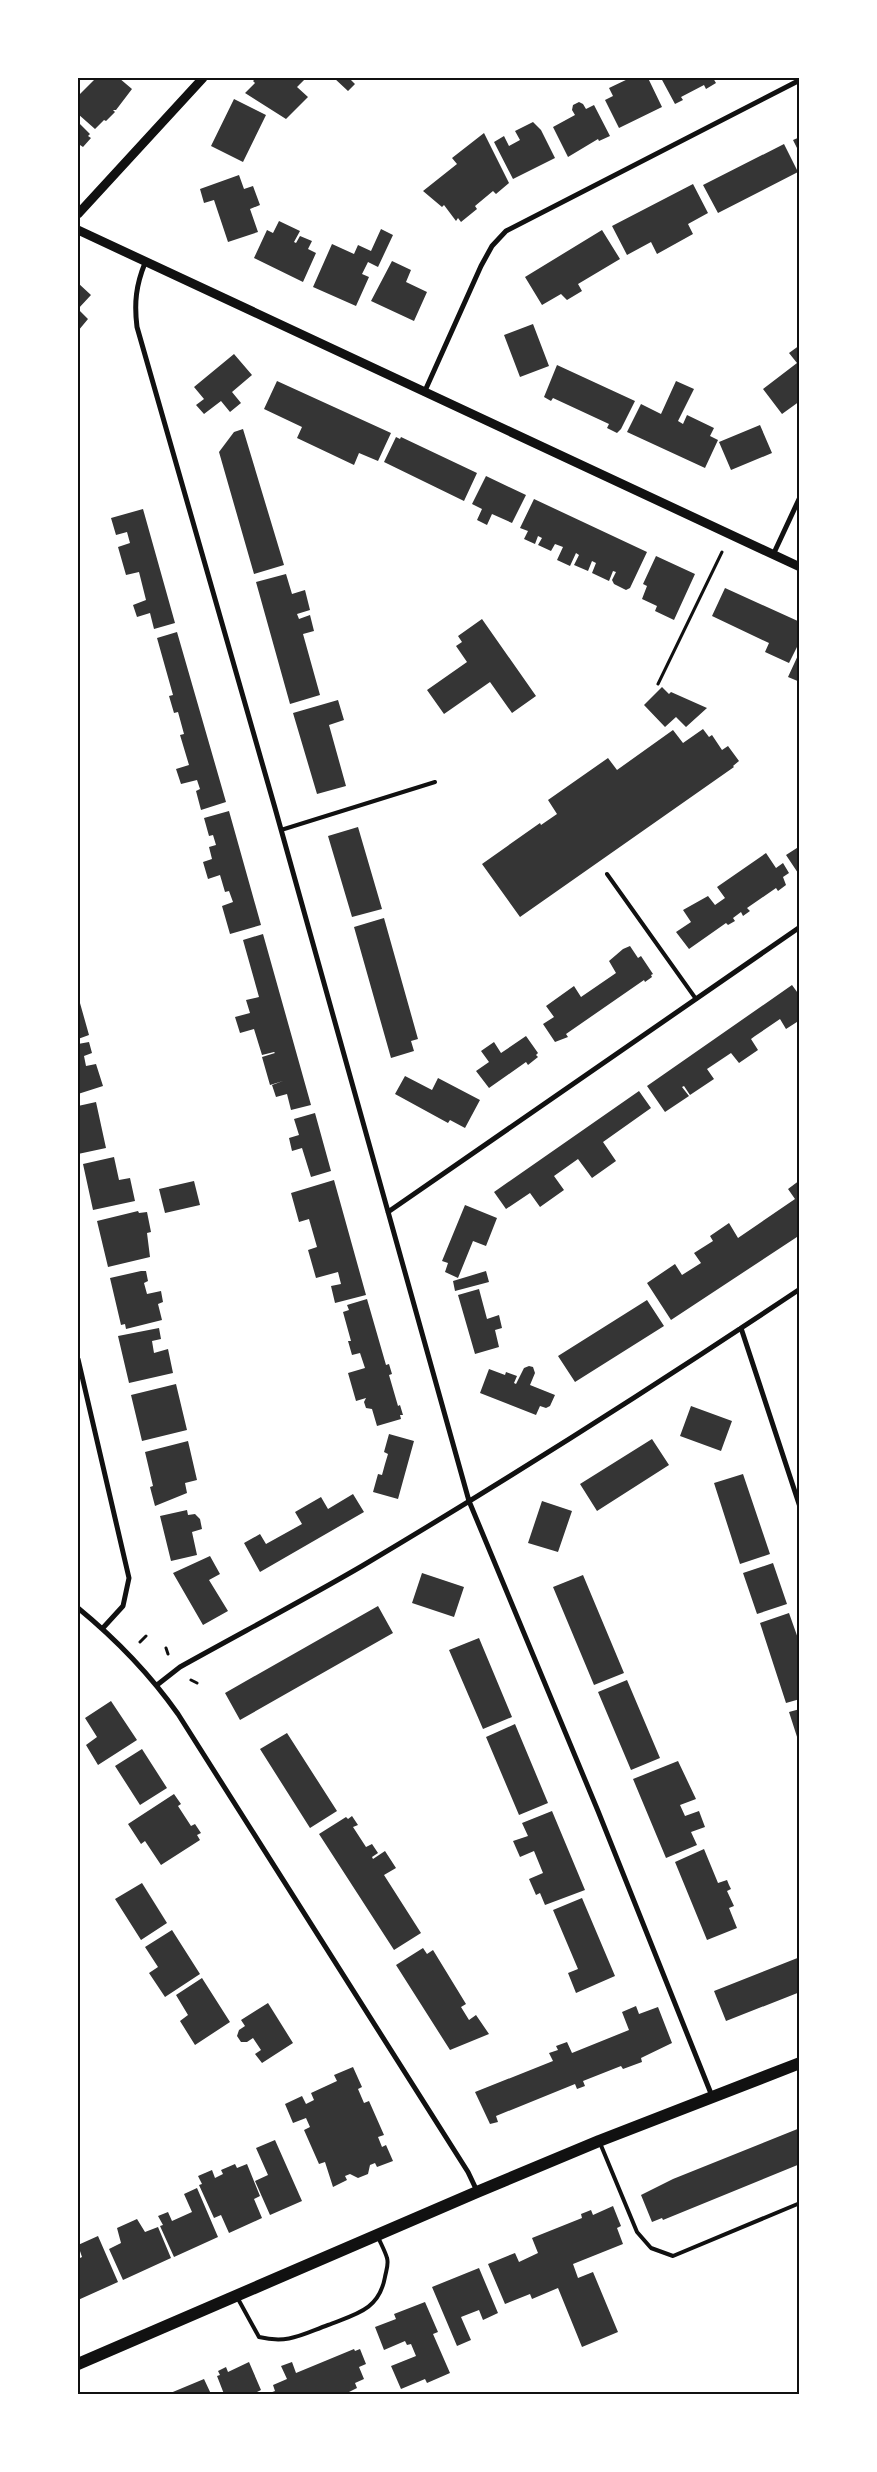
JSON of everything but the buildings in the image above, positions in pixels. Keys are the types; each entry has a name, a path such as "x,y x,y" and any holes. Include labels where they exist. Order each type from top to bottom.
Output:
{"main road":[{"path":"78,2364 477,2192 800,2062"}],"street":[{"path":"78,214 203,78"},
{"path":"424,393 481,266 492,246 506,231 800,80"},
{"path":"78,230 145,263 800,567"},
{"path":"145,263 138,280 134,303 137,327 470,1501 598,1811 712,2097"},
{"path":"773,554 800,497"},
{"path":"388,1212 800,927"},
{"path":"157,1685 180,1667 361,1566 470,1501 800,1289"},
{"path":"741,1328 800,1506"},
{"path":"78,1359 128,1578 123,1606 102,1628"},
{"path":"78,1608 129,1653 157,1685 184,1723 468,2172 477,2192"}],"lane":[{"path":"281,830 434,782"},
{"path":"606,874 696,999"},
{"path":"600,2141 637,2232 651,2248 673,2256 800,2203"},
{"path":"237,2296 259,2337 277,2342 296,2338 356,2314 372,2306 380,2295 384,2282 387,2258 377,2235"}],"path":[{"path":"658,684 722,552"},
{"path":"140,1642 146,1636"},
{"path":"166,1648 168,1654"},
{"path":"191,1680 197,1683"}]}
